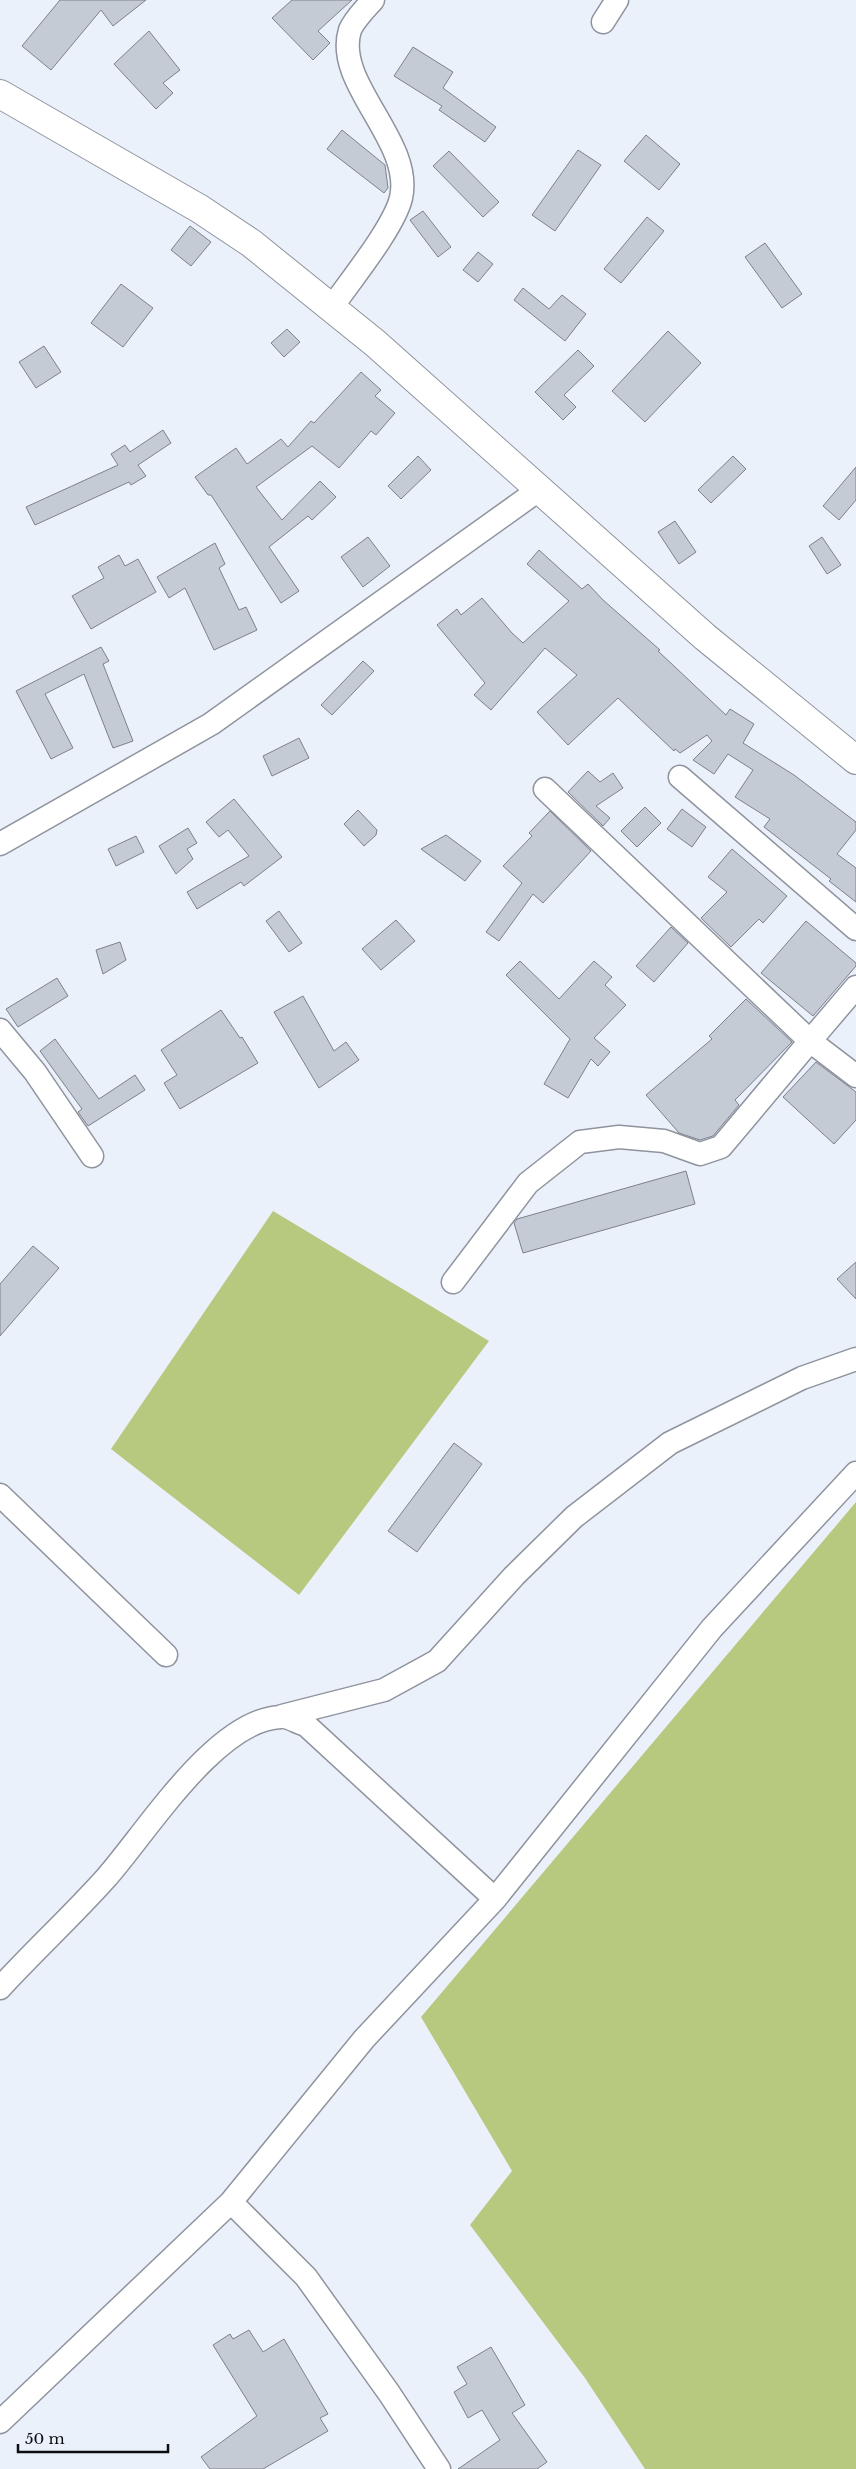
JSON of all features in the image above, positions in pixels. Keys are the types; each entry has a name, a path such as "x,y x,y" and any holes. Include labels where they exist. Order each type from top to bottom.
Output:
{"street":[{"path":"332,307 387,227 401,198 402,176 390,140 359,87 348,48 351,29 373,0"},
{"path":"604,22 618,0"},
{"path":"0,94 200,209 251,243 332,307 540,489 705,637 856,760"},
{"path":"0,844 210,724 540,489"},
{"path":"680,776 856,929"},
{"path":"545,790 810,1041 856,1076"},
{"path":"453,1282 528,1183 580,1142 619,1137 664,1141 700,1154 721,1147 856,987"},
{"path":"0,1030 35,1072 92,1156"},
{"path":"4,1976 106,1878 196,1767 225,1742 260,1721 384,1690 437,1661 514,1576 574,1517 670,1444 802,1378 856,1360"},
{"path":"0,2422 231,2202 364,2039 495,1899 712,1628 856,1473"},
{"path":"0,1495 166,1655"},
{"path":"282,1716 306,1725 495,1899"},
{"path":"231,2202 306,2277 389,2393 439,2469"}],"green space":[{"path":"273,1211 489,1341 299,1595 111,1449"},
{"path":"856,1502 856,2469 645,2469 585,2378 470,2225 512,2171 421,2017"}],"building":[{"path":"60,0 146,0 113,26 101,10 51,70 22,46"},
{"path":"292,0 352,0 318,31 330,43 313,60 272,18"},
{"path":"149,31 180,70 163,83 173,93 156,109 114,64"},
{"path":"413,47 453,72 443,88 496,127 485,142 439,110 442,106 394,76"},
{"path":"342,130 385,165 388,188 384,193 327,149"},
{"path":"646,135 680,164 659,190 624,161"},
{"path":"578,150 601,165 555,231 532,215"},
{"path":"449,151 499,202 483,217 433,166"},
{"path":"423,211 451,247 438,257 410,220"},
{"path":"647,217 664,231 621,283 604,269"},
{"path":"190,226 211,242 191,266 171,250"},
{"path":"765,243 802,294 782,308 745,257"},
{"path":"478,252 493,264 478,282 463,270"},
{"path":"121,284 153,308 123,347 91,323"},
{"path":"523,288 549,309 562,295 586,314 565,341 514,300"},
{"path":"287,329 300,342 284,357 271,343"},
{"path":"668,331 701,363 645,422 612,391"},
{"path":"44,346 61,372 36,388 19,362"},
{"path":"578,350 594,366 564,395 576,407 563,420 535,392"},
{"path":"361,372 381,390 375,396 395,413 376,435 371,431 339,468 312,446 256,487 282,520 320,481 336,497 312,520 308,516 269,547 299,591 281,603 211,495 208,495 195,477 236,448 247,464 281,439 288,447 311,421 314,423"},
{"path":"163,430 171,443 138,465 146,476 131,485 129,482 35,525 26,507 118,465 111,454 125,445 130,452"},
{"path":"418,456 431,470 401,499 388,486"},
{"path":"733,456 746,469 711,503 698,490"},
{"path":"856,467 856,500 839,520 823,506"},
{"path":"675,521 696,552 679,564 658,532"},
{"path":"368,537 390,566 363,587 341,557"},
{"path":"822,537 841,565 827,574 809,546"},
{"path":"215,543 225,564 219,568 239,610 246,607 257,630 214,650 185,588 169,598 157,577"},
{"path":"539,550 582,589 588,584 603,600 660,650 658,651 726,715 730,709 754,724 743,743 794,775 856,822 856,830 837,854 856,868 856,902 829,881 831,879 764,827 770,819 735,797 753,770 728,754 714,774 693,760 712,741 707,735 680,753 675,749 674,751 618,698 568,745 537,712 577,675 545,648 491,710 474,695 485,683 437,625 457,609 461,615 482,598 523,643 569,601 527,564"},
{"path":"119,555 125,566 138,559 156,592 91,629 72,596 104,578 98,567"},
{"path":"101,647 109,661 103,664 133,741 113,748 84,674 45,694 73,748 51,759 16,691"},
{"path":"363,661 374,671 332,715 321,705"},
{"path":"299,738 309,758 272,776 263,756"},
{"path":"588,771 600,782 613,773 623,788 596,806 610,818 603,826 568,792"},
{"path":"234,799 282,857 244,886 241,882 197,909 187,892 249,856 228,830 219,837 206,822"},
{"path":"645,807 661,823 637,847 621,831"},
{"path":"682,809 706,827 692,847 667,829"},
{"path":"358,810 377,830 376,835 364,846 344,824"},
{"path":"550,811 591,851 543,903 533,894 499,941 486,932 522,883 503,866 532,836 529,833"},
{"path":"188,828 197,843 187,849 193,859 176,874 159,846"},
{"path":"446,835 481,861 465,881 421,849"},
{"path":"136,836 144,852 116,866 108,849"},
{"path":"732,849 787,896 763,923 759,919 731,947 701,918 727,892 708,877"},
{"path":"279,911 302,943 289,952 266,921"},
{"path":"396,920 415,941 381,970 362,949"},
{"path":"806,921 856,963 856,966 813,1016 761,973"},
{"path":"671,927 688,943 654,982 636,966"},
{"path":"120,942 126,960 103,974 96,950"},
{"path":"520,961 559,999 594,961 612,977 605,985 626,1005 594,1038 610,1052 598,1066 591,1059 568,1098 544,1084 570,1039 506,975"},
{"path":"57,978 68,996 18,1027 6,1009"},
{"path":"303,996 334,1051 346,1042 359,1060 319,1088 274,1012"},
{"path":"746,999 792,1042 735,1100 739,1105 713,1136 700,1140 679,1133 646,1095 712,1039 709,1036"},
{"path":"221,1010 240,1038 242,1037 258,1063 180,1109 164,1083 177,1075 161,1050"},
{"path":"55,1039 99,1099 135,1075 145,1090 88,1126 78,1112 82,1109 40,1051"},
{"path":"816,1062 856,1092 856,1120 834,1144 783,1097"},
{"path":"686,1171 695,1204 523,1253 514,1223 517,1219"},
{"path":"33,1246 59,1268 0,1336 0,1284"},
{"path":"856,1262 856,1299 837,1279"},
{"path":"454,1443 482,1464 417,1552 388,1531"},
{"path":"249,2330 263,2352 284,2339 328,2414 320,2418 328,2431 263,2469 210,2469 201,2457 257,2416 213,2345 230,2334 233,2339"},
{"path":"491,2347 525,2405 512,2413 547,2462 537,2469 458,2469 500,2440 482,2410 468,2418 454,2392 467,2384 457,2367"}]}
